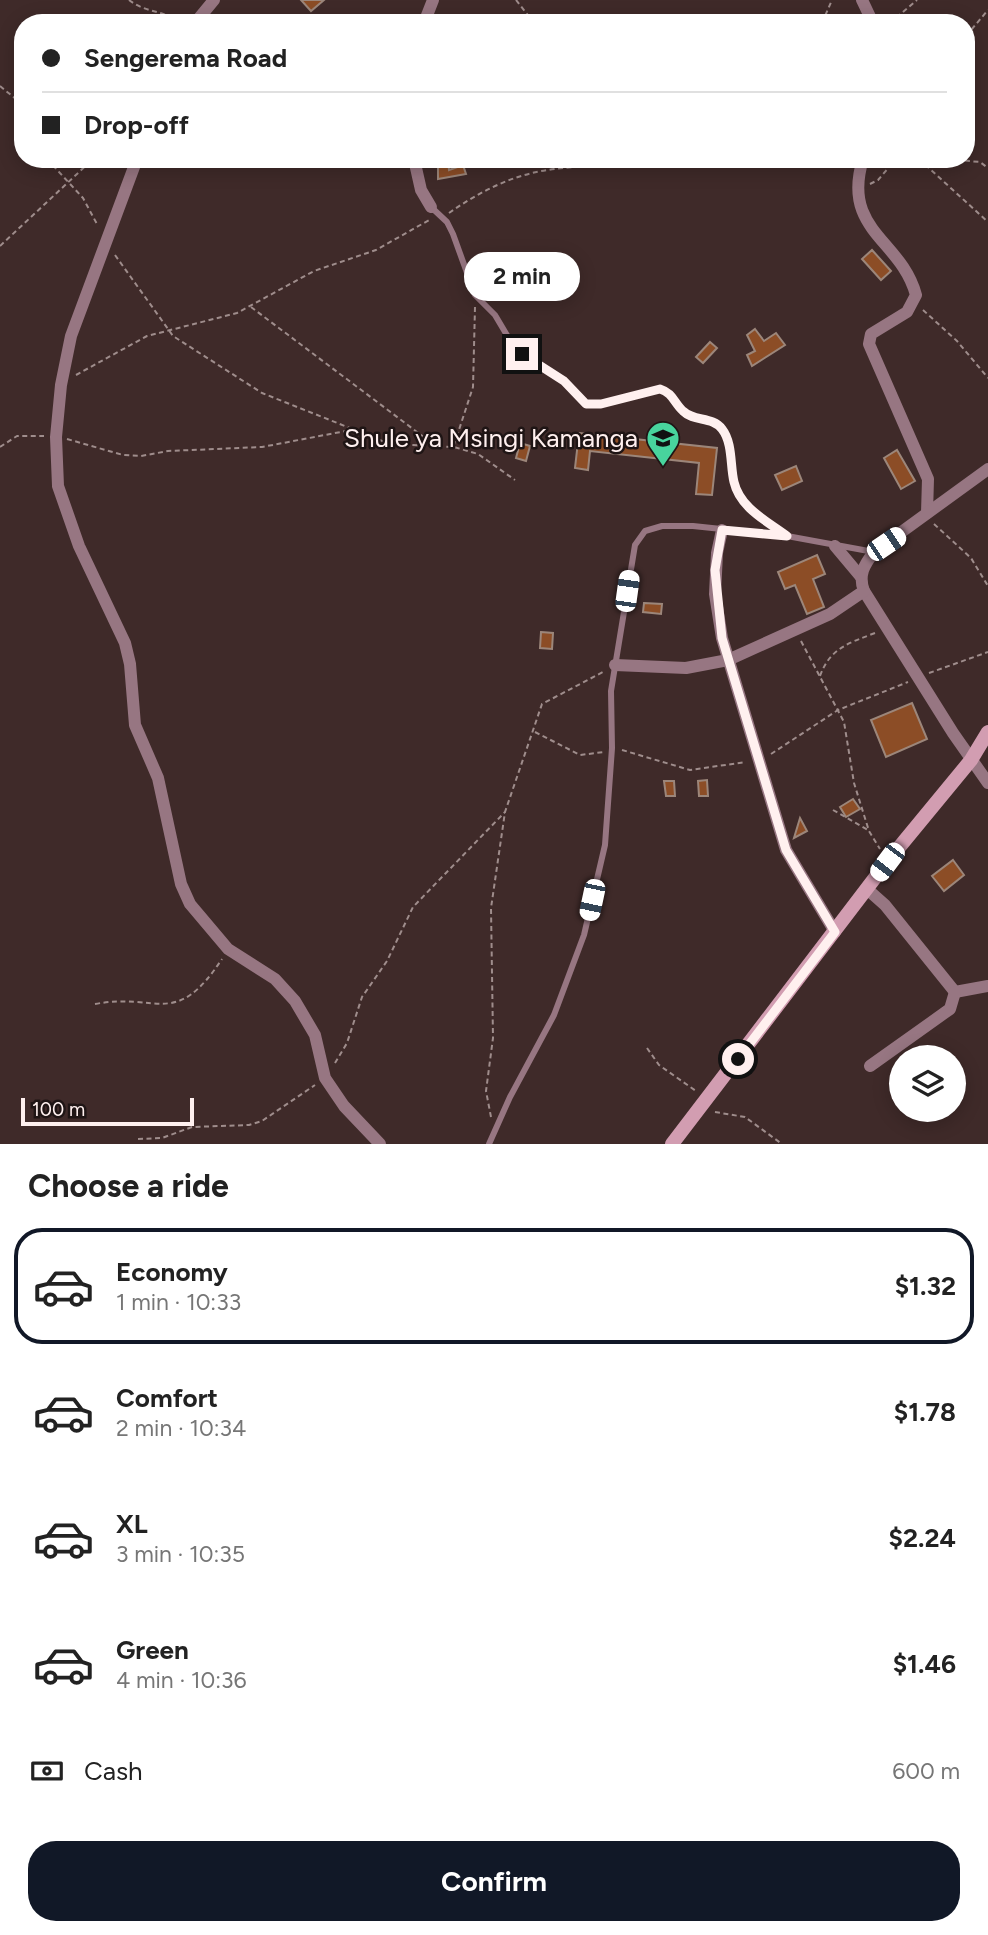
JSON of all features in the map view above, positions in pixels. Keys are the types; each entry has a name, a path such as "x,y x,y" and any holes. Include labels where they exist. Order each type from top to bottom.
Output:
{"main road":[{"path":"672,1144 887,862 971,760 988,732"}],"street":[{"path":"202,14 214,0"},
{"path":"134,168 107,244 78,313 61,385 56,437 58,486 125,643 130,664 135,725 158,778 181,884 190,904 228,949 275,979 295,1001 315,1035 325,1078 344,1106 380,1144"},
{"path":"416,168 421,190 438,213"},
{"path":"861,168 857,191 865,222 914,287 914,304 907,312 871,334 869,344 928,480 927,513"},
{"path":"861,577 865,564 874,552 988,469"},
{"path":"722,530 716,553 715,594 728,660 786,850 835,932"},
{"path":"835,546 861,577 864,591 988,783"},
{"path":"615,665 686,668 728,660 830,614 864,591"},
{"path":"867,889 885,905 956,992 964,993 988,986"},
{"path":"870,1066 950,1009 956,992"}],"lane":[{"path":"438,213 453,234 475,295 495,315 522,354 564,381 586,404 601,404 660,389 669,392 689,415 713,421 723,430 729,444 734,483 739,496 748,508 787,536"},
{"path":"489,1144 554,1015 584,936 605,845 612,748 611,691 635,545 645,531 662,526 787,536 874,552"}],"path":[{"path":"129,0 139,8 163,14"},
{"path":"516,0 527,14"},
{"path":"901,14 917,0"},
{"path":"975,25 988,10"},
{"path":"0,86 14,97"},
{"path":"55,168 83,198 107,244 167,329 212,363 262,393 351,430 390,444 454,447 478,454 515,480"},
{"path":"0,246 84,168"},
{"path":"61,385 128,345 167,329 223,318 251,307 314,271 376,250 438,213 505,181 547,170 579,168"},
{"path":"857,191 878,180 888,168"},
{"path":"929,168 988,222"},
{"path":"454,447 454,437 473,387 475,295"},
{"path":"914,304 937,321 988,378"},
{"path":"251,307 434,445"},
{"path":"0,447 17,436 56,437 123,455 141,456 168,451 262,447 351,430"},
{"path":"927,513 936,528 971,558 988,586"},
{"path":"820,677 827,659 840,647 889,628"},
{"path":"794,629 848,731 854,783 869,831 887,862"},
{"path":"534,732 580,755 600,754 612,748 690,769 716,768 760,759 838,710 988,652"},
{"path":"494,1131 486,1091 487,1068 493,1052 491,908 505,812 542,704 615,665"},
{"path":"833,810 869,831"},
{"path":"138,1139 162,1138 192,1127 237,1127 262,1121 325,1078 347,1043 362,997 387,961 413,907 505,812"},
{"path":"95,1004 109,1002 169,1006 178,1003 204,982 228,949"},
{"path":"647,1048 659,1065 704,1104 721,1114 745,1117 782,1144"}],"building":[{"path":"301,0 324,0 311,11"},
{"path":"438,168 464,168 466,174 438,179"},
{"path":"872,250 891,271 881,280 862,259"},
{"path":"755,329 764,341 776,333 785,345 752,366 747,355 755,351 747,335"},
{"path":"710,342 717,348 703,363 696,357"},
{"path":"579,433 717,448 712,495 696,494 699,463 590,451 588,470 575,468"},
{"path":"520,443 530,446 526,461 516,458"},
{"path":"897,450 915,481 901,489 884,458"},
{"path":"796,466 802,481 782,490 775,475"},
{"path":"817,555 825,574 813,579 824,607 807,614 795,585 785,589 778,572"},
{"path":"644,603 662,604 661,614 643,612"},
{"path":"541,632 553,633 552,649 540,648"},
{"path":"912,703 927,739 886,757 871,720"},
{"path":"707,780 708,796 699,796 698,781"},
{"path":"664,781 674,781 675,796 666,796"},
{"path":"853,799 860,809 846,817 840,807"},
{"path":"800,818 807,831 794,838"},
{"path":"953,860 964,875 944,891 932,876"}],"place":[{"name":"Shule ya Msingi Kamanga","path":"663,468"}],"route":[{"path":"522,354 564,381 586,404 608,403 650,389 660,389 669,392 689,415 713,421 723,430 729,444 734,483 739,496 748,508 787,536 722,530 716,553 717,613 728,660 786,850 806,888 835,932 738,1059"}]}
